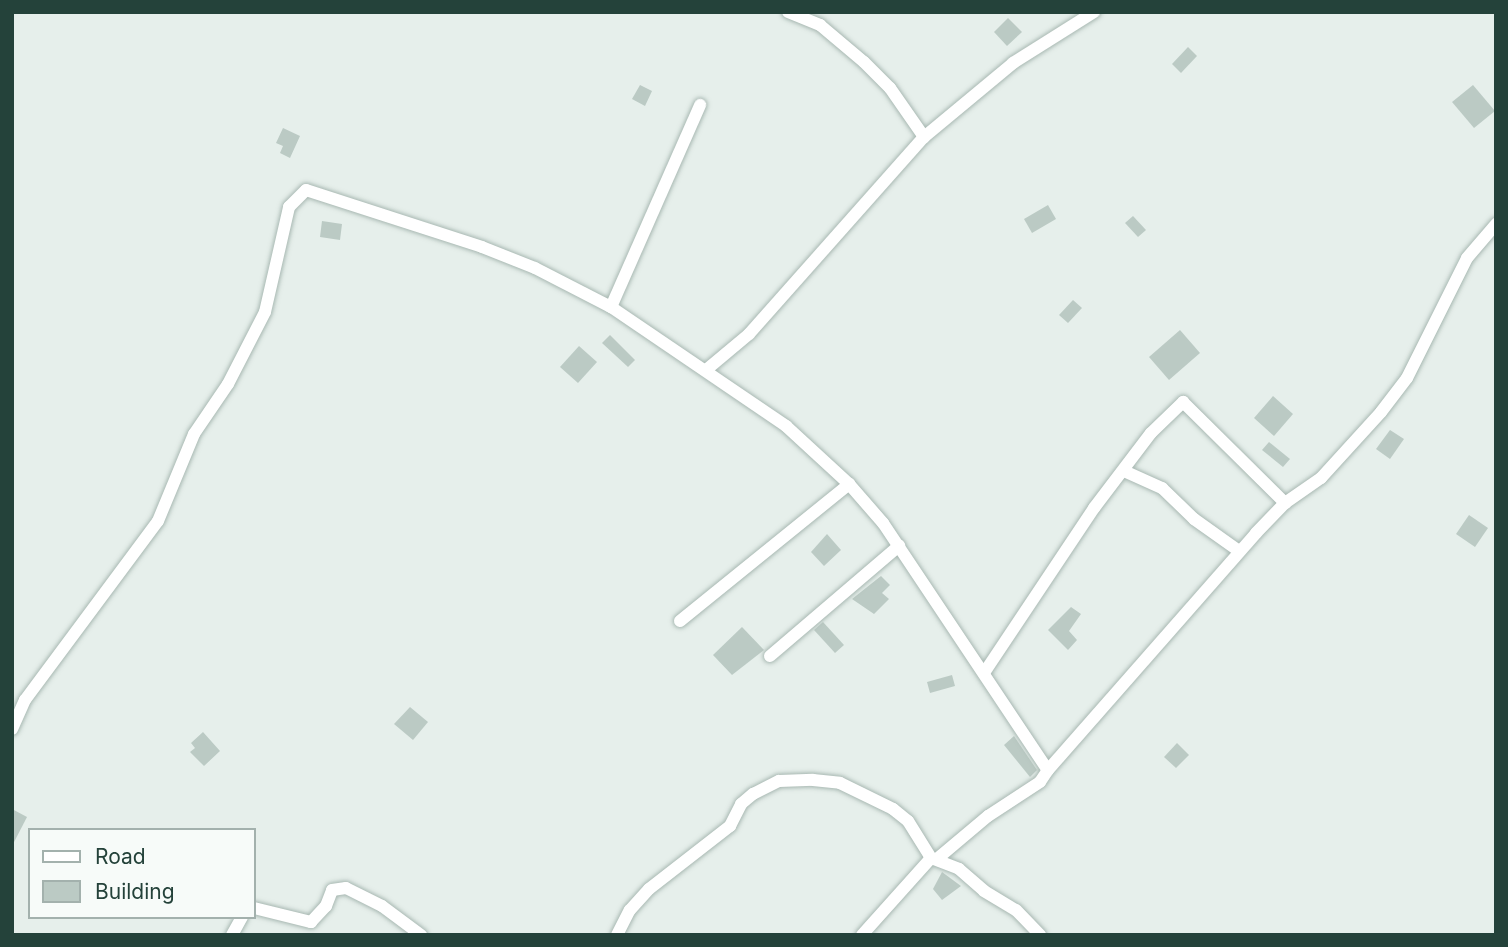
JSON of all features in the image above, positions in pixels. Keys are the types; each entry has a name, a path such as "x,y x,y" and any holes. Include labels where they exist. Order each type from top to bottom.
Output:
{"street":[{"path":"788,12 820,25 858,55 890,88 924,138"},
{"path":"706,370 750,334 924,138 1013,63 1094,12"},
{"path":"611,307 700,106"},
{"path":"12,729 25,700 158,521 194,434 228,384 265,312 289,207 306,190 471,243 535,268 611,307 786,426 849,484 899,546 1048,769"},
{"path":"862,935 934,858 988,816 1040,782 1048,769 1176,620 1228,570 1239,551 1285,503 1321,478 1392,399 1415,364 1453,281 1496,224"},
{"path":"984,673 1151,433 1183,402 1285,503"},
{"path":"1124,471 1162,488 1194,519 1239,551"},
{"path":"680,621 849,484"},
{"path":"770,656 899,546"},
{"path":"617,935 630,909 649,889 730,826 741,804 753,794 779,781 840,783 870,797 908,821 934,858 959,869 984,891 1016,910 1040,935"},
{"path":"256,908 311,922 326,906 332,890 346,888 382,906 421,935"},
{"path":"232,935 241,919"}],"building":[{"path":"1008,18 1022,32 1007,46 994,32"},
{"path":"1188,47 1197,56 1181,73 1172,64"},
{"path":"640,85 652,91 645,106 632,99"},
{"path":"1473,85 1495,111 1474,128 1452,102"},
{"path":"283,128 300,136 290,158 280,153 283,146 276,143"},
{"path":"1048,205 1056,219 1032,233 1024,219"},
{"path":"1133,216 1146,230 1138,237 1125,223"},
{"path":"322,221 342,224 340,240 320,237"},
{"path":"1073,300 1082,308 1068,323 1059,315"},
{"path":"1180,330 1200,353 1169,380 1149,357"},
{"path":"610,335 635,360 628,367 602,343"},
{"path":"579,346 597,362 578,383 560,367"},
{"path":"1273,396 1293,414 1274,436 1254,418"},
{"path":"1390,430 1404,439 1390,459 1376,449"},
{"path":"1269,442 1290,459 1283,467 1262,450"},
{"path":"1469,515 1488,528 1475,547 1456,534"},
{"path":"827,534 841,550 824,566 811,552"},
{"path":"881,576 890,585 882,593 889,599 874,614 852,599"},
{"path":"1071,607 1081,614 1069,631 1077,640 1068,650 1048,630"},
{"path":"823,622 844,645 835,653 814,630"},
{"path":"742,627 764,650 732,675 713,655"},
{"path":"952,675 955,686 930,693 927,682"},
{"path":"410,707 428,722 413,740 394,724"},
{"path":"203,732 220,751 204,766 190,752 195,748 191,743"},
{"path":"1014,736 1037,770 1030,777 1004,745"},
{"path":"1177,743 1189,755 1176,768 1164,757"},
{"path":"12,809 27,817 12,846"},
{"path":"942,872 961,886 942,900 933,889"}]}
